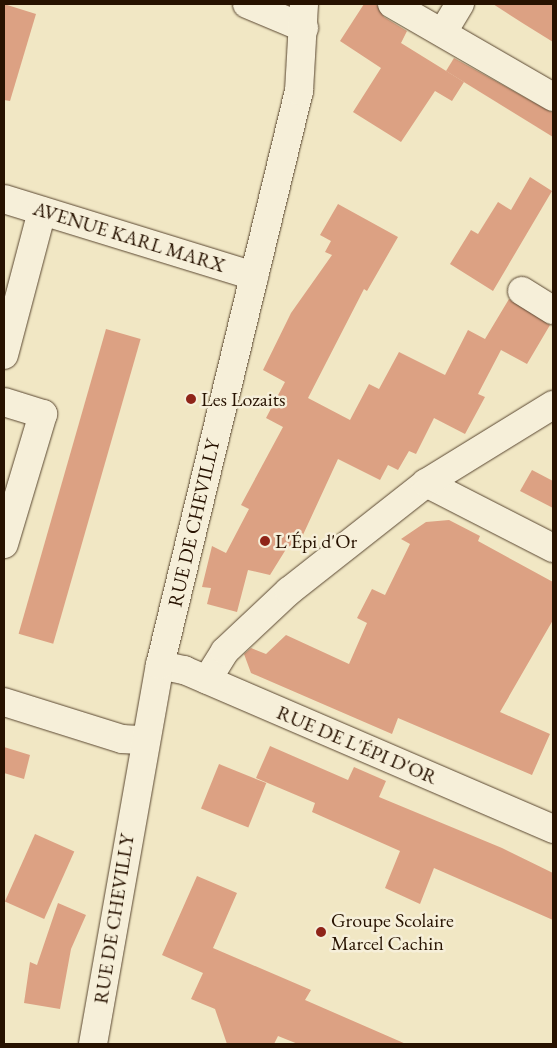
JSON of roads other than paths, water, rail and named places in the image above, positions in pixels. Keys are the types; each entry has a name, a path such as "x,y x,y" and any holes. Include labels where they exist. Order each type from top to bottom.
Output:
{"street":[{"path":"247,4 304,16"},
{"path":"392,4 553,97"},
{"path":"443,32 460,4"},
{"name":"RUE DE CHEVILLY","path":"93,1044 144,740 160,665 299,91 304,16"},
{"name":"AVENUE KARL MARX","path":"4,199 254,276"},
{"path":"4,355 42,211"},
{"path":"522,291 553,310"},
{"path":"4,402 43,414 4,544"},
{"path":"207,680 225,651 289,591 426,483 553,405"},
{"path":"426,483 553,548"},
{"name":"RUE DE L'ÉPI D'OR","path":"160,665 207,680 553,829"},
{"path":"4,702 122,738 144,740"}],"place":[{"name":"Les Lozaits","path":"191,399"},
{"name":"L'Épi d'Or","path":"265,541"},
{"name":"Groupe Scolaire Marcel Cachin","path":"321,932"}]}
